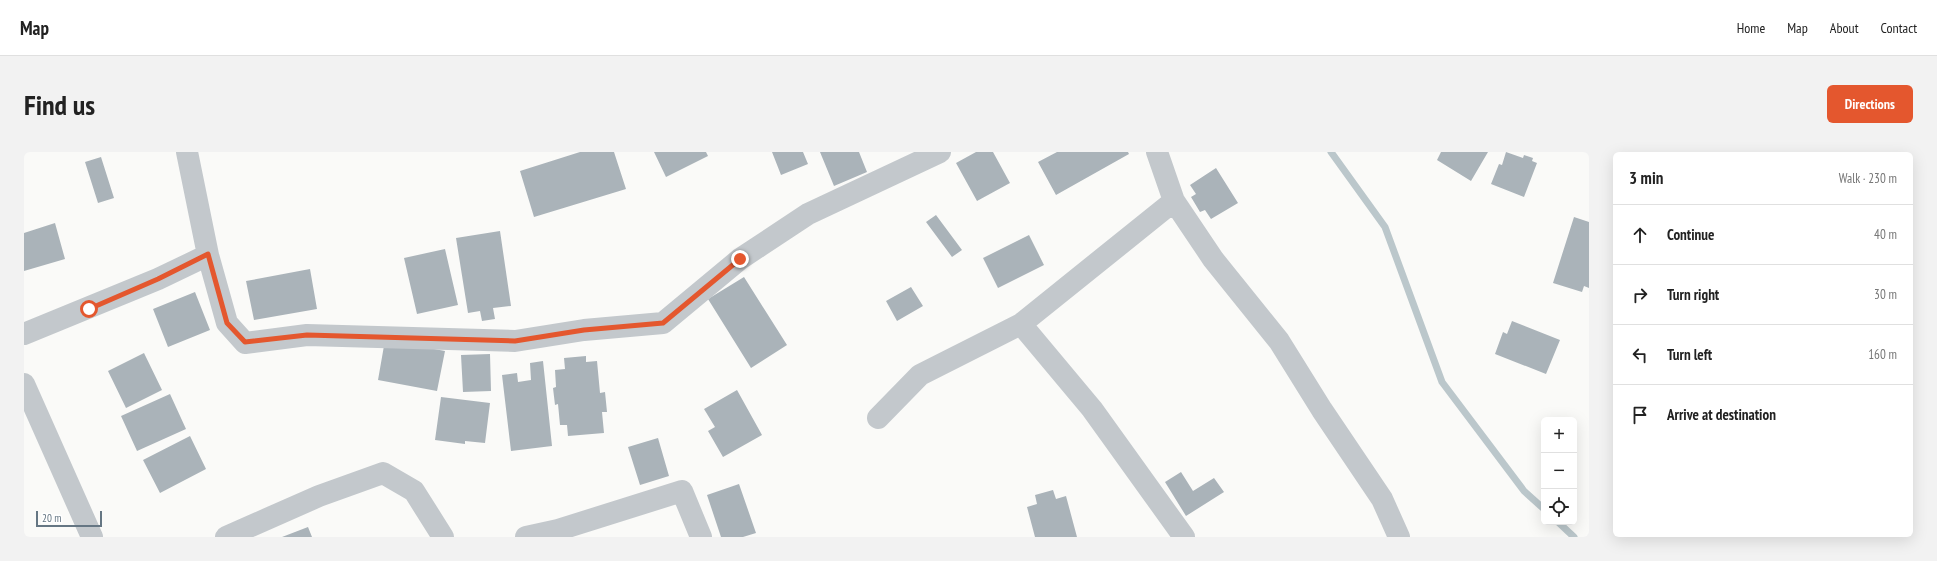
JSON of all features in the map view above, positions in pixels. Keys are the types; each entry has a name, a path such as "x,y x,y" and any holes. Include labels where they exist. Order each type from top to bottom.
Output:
{"street":[{"path":"187,152 208,254 227,323 245,342 307,335 515,341 584,330 663,323 740,259 808,214 940,152"},
{"path":"1157,152 1174,201 1213,259 1279,341 1322,410 1382,498 1399,537"},
{"path":"878,418 920,375 1021,324 1174,201"},
{"path":"24,334 144,285 208,254"},
{"path":"1021,324 1092,408 1184,537"},
{"path":"24,384 92,537"},
{"path":"226,537 319,496 382,473 414,491 443,537"},
{"path":"526,537 558,530 682,491 701,537"}],"building":[{"path":"580,152 614,152 626,189 534,217 520,171"},
{"path":"654,152 706,152 708,156 666,177"},
{"path":"772,152 803,152 808,164 781,175"},
{"path":"820,152 859,152 867,172 834,186"},
{"path":"976,152 993,152 1010,183 977,201 956,163"},
{"path":"1057,152 1128,152 1129,154 1056,195 1038,162"},
{"path":"1441,152 1488,152 1471,181 1437,160"},
{"path":"1506,152 1523,158 1524,155 1533,158 1532,161 1537,163 1524,197 1491,184 1499,164 1502,165"},
{"path":"101,157 114,198 98,203 85,162"},
{"path":"1216,168 1238,203 1211,219 1205,210 1200,212 1191,197 1196,194 1190,185"},
{"path":"936,215 962,250 952,257 926,222"},
{"path":"1574,217 1589,222 1589,288 1584,286 1582,292 1553,283"},
{"path":"55,223 65,259 24,271 24,233"},
{"path":"500,231 511,306 493,308 495,319 482,321 480,311 468,313 456,238"},
{"path":"1029,235 1044,265 998,288 983,258"},
{"path":"445,249 458,305 417,314 404,258"},
{"path":"310,269 317,309 254,320 246,281"},
{"path":"744,277 787,345 751,368 708,299"},
{"path":"911,287 923,306 897,321 886,301"},
{"path":"195,292 210,330 168,347 153,309"},
{"path":"1512,321 1560,340 1546,374 1495,354 1503,332 1507,334"},
{"path":"385,340 445,351 437,391 378,380"},
{"path":"144,353 162,390 126,408 108,371"},
{"path":"490,354 491,391 463,392 461,355"},
{"path":"586,356 586,362 597,361 600,393 605,392 607,412 602,412 604,433 568,436 567,425 560,425 558,404 555,405 553,388 556,387 555,370 565,369 564,358"},
{"path":"543,361 552,446 511,451 502,375 517,373 518,382 531,380 530,363"},
{"path":"737,390 762,435 723,457 708,431 715,427 704,409"},
{"path":"170,394 186,429 137,451 121,416"},
{"path":"441,397 490,403 485,443 465,441 465,444 435,440"},
{"path":"190,436 206,469 160,493 143,460"},
{"path":"658,438 669,476 640,485 628,447"},
{"path":"1181,472 1193,491 1214,478 1224,492 1186,516 1165,482"},
{"path":"739,484 756,533 743,537 721,537 707,495"},
{"path":"1053,490 1056,499 1066,496 1077,537 1035,537 1027,507 1037,504 1035,495"},
{"path":"308,527 312,537 282,537"}],"waterway":[{"path":"1331,152 1385,227 1442,382 1524,491 1541,506"},
{"path":"1561,525 1574,537"}],"route":[{"path":"89,309 158,279 208,254 227,323 245,342 307,335 515,341 584,330 663,323 740,259"}]}
